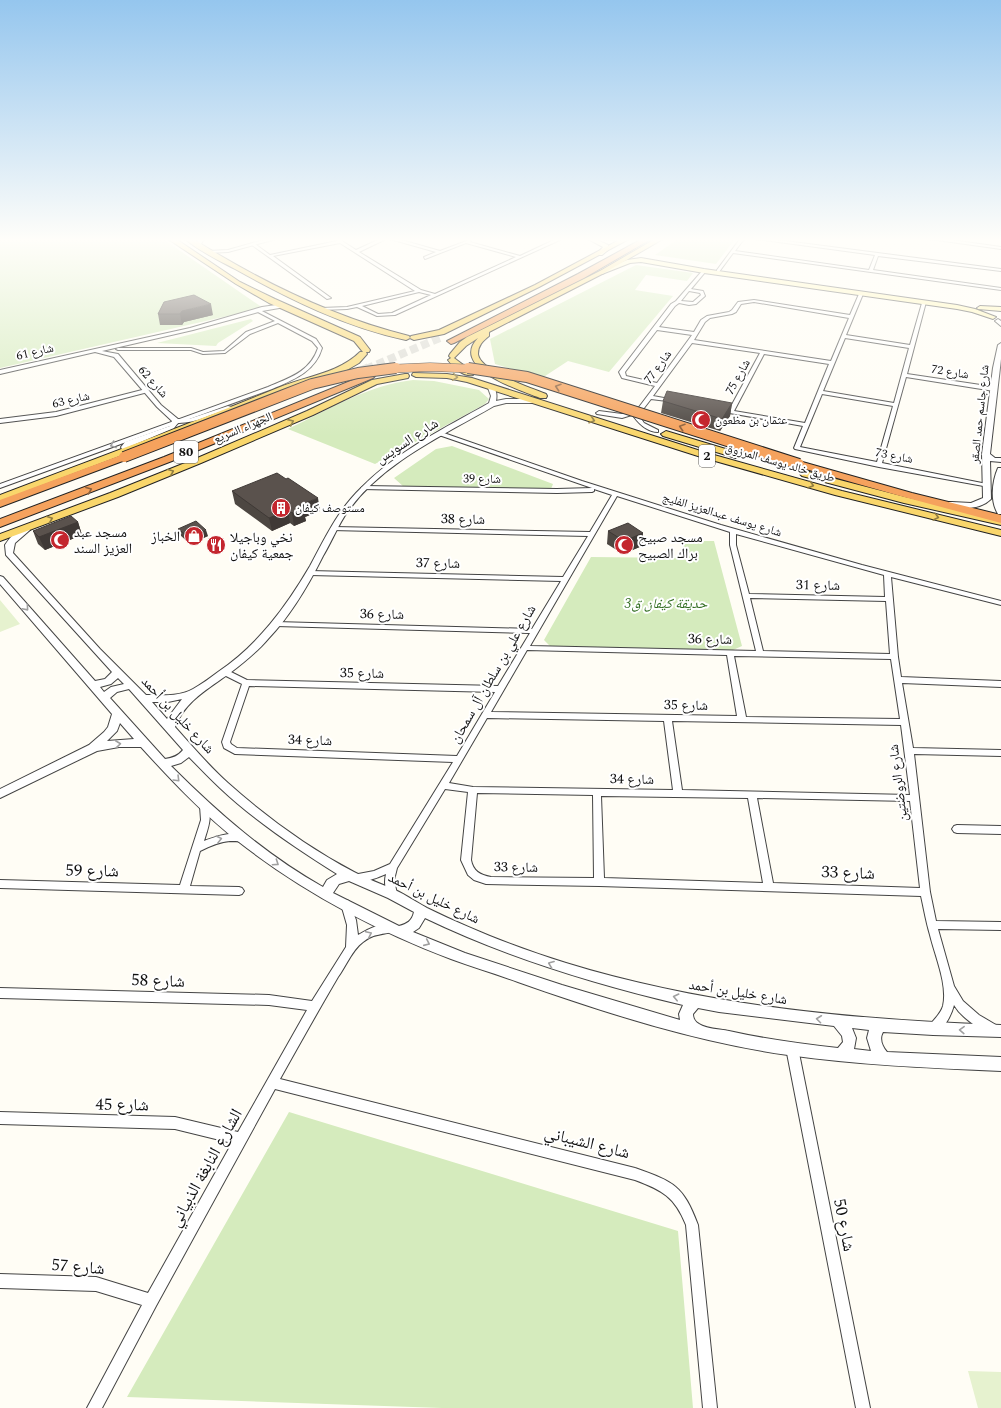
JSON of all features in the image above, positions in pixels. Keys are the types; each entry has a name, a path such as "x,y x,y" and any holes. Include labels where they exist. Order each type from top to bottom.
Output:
{"highway":[{"path":"444,341 514,305"},
{"path":"444,341 520,305"},
{"path":"0,504 125,453 290,392 329,380 405,368 453,367 500,372 527,377 799,464 908,495 1001,519"},
{"name":"الجهراء السريع","path":"0,512 161,454 360,372"},
{"name":"الجهراء السريع","path":"0,523 168,459 370,376"}],"main road":[{"path":"280,305 352,337 361,343 367,350 362,360 365,365 371,369 386,374 405,376 435,371 442,368 453,358 463,344 470,339 537,305"},
{"path":"310,305 371,330 410,338 444,341"},
{"path":"382,342 441,332 497,305"},
{"path":"936,305 973,310 998,321"},
{"path":"958,305 1001,309"},
{"path":"998,321 993,314 1001,309"},
{"path":"509,319 482,337 476,343 473,351 475,359 491,373 543,396"},
{"name":"طريق خالد يوسف المرزوق","path":"444,341 453,352 453,358 461,368 470,373 750,460 904,500 1001,522"},
{"name":"الجهراء السريع","path":"0,498 125,453 285,388 344,368 356,361 367,350"},
{"name":"طريق خالد يوسف المرزوق","path":"416,375 457,377 704,456 839,493 1001,533"},
{"name":"الجهراء السريع","path":"0,538 114,495 265,433 374,382 405,376"},
{"path":"704,456 701,452 710,451 753,464 808,475"}],"street":[{"name":"شارع 61","path":"260,310 267,305"},
{"path":"321,310 346,308 357,305 377,315 388,316 415,305"},
{"path":"659,385 627,378 622,374 673,305"},
{"name":"شارع 77","path":"638,412 691,341 703,321 730,313 734,311 739,305"},
{"name":"شارع 77","path":"776,305 851,317"},
{"path":"716,409 806,425 856,305"},
{"path":"879,465 924,305"},
{"name":"شارع 61","path":"0,372 92,351 118,349 260,310 283,306"},
{"path":"340,318 339,313 346,308"},
{"path":"260,310 278,321"},
{"path":"92,351 118,349 191,349 203,353 225,352 248,333 278,321"},
{"name":"الجهراء السريع","path":"0,486 276,385 307,369 314,363 320,348 314,340 278,321"},
{"name":"شارع 77","path":"655,328 695,334"},
{"path":"843,336 912,347"},
{"path":"691,341 832,363"},
{"name":"شارع جاسم حمد الصقر","path":"908,495 966,506 976,506 983,503 987,499 986,454 994,389 998,379 1001,345"},
{"name":"شارع 62","path":"118,349 146,391 159,406 176,421"},
{"name":"شارع 75","path":"731,412 763,352"},
{"name":"شارع 72","path":"904,375 994,389"},
{"path":"491,388 494,396 492,404"},
{"name":"شارع 63","path":"0,421 56,414 146,391"},
{"path":"820,392 896,405"},
{"path":"650,397 679,403"},
{"name":"شارع السويس","path":"169,728 175,713 194,692 225,672 246,656 276,624 294,601 348,506 364,488 391,465 412,451 492,404 506,401 532,401"},
{"path":"125,453 125,447 128,444 172,427 176,421 190,421 228,408 236,409"},
{"path":"599,414 622,416 638,412 637,417 640,422 656,431"},
{"name":"شارع 73","path":"806,425 797,448 987,486"},
{"name":"شارع يوسف عبدالعزيز الفليج","path":"441,434 599,490 733,531 887,574 1001,603"},
{"path":"986,454 994,460 1001,460"},
{"name":"شارع جاسم حمد الصقر","path":"1001,470 997,506 1001,512"},
{"name":"39 شارع","path":"364,488 557,491 599,490"},
{"name":"شارع علي بن سلطان آل سمحان","path":"392,894 389,880 393,867 459,759 615,495"},
{"name":"شارع خليل بن أحمد","path":"27,528 10,543 6,555 143,698 189,750 223,785 293,840 353,877 392,894 420,910 462,930 564,968 620,984 719,1006 838,1021 933,1029 998,1031"},
{"name":"شارع 38","path":"334,529 592,534"},
{"path":"733,531 733,545 760,654"},
{"name":"شارع 37","path":"310,573 565,579"},
{"name":"شارع الروضتين","path":"887,574 894,657 899,680 909,751 925,892 932,925 949,987 950,1003 944,1018 933,1029"},
{"path":"0,579 161,763 204,806 243,838 277,863 327,895 396,930 450,953 549,988 608,1006 719,1036 792,1048 884,1059 1001,1064"},
{"name":"شارع 31","path":"746,596 889,599"},
{"name":"شارع 36","path":"276,624 534,631"},
{"name":"شارع 36","path":"524,648 894,657"},
{"path":"730,653 742,719"},
{"path":"92,685 108,682 118,672"},
{"name":"شارع 35","path":"225,672 246,683 500,689"},
{"path":"899,680 1001,684"},
{"name":"شارع 34","path":"246,683 226,742 227,746 235,750 459,759"},
{"path":"103,698 114,689 130,686"},
{"name":"شارع السويس","path":"143,698 168,699 194,692"},
{"path":"0,794 93,748 111,732 116,721 117,714"},
{"name":"شارع 35","path":"485,714 904,722"},
{"name":"شارع 34","path":"668,718 678,794"},
{"path":"93,748 119,743 144,743"},
{"path":"161,763 178,761 185,756 189,750"},
{"path":"909,751 1001,753"},
{"name":"شارع 34","path":"443,785 472,790 914,798"},
{"name":"شارع 33","path":"472,790 466,860 467,866 471,873 480,879 491,881 599,882 925,892"},
{"path":"597,792 599,882"},
{"path":"752,795 769,887"},
{"path":"184,888 206,820 204,806"},
{"path":"957,829 1001,830"},
{"path":"197,849 219,838 243,838"},
{"path":"327,895 333,881 344,876 353,877 375,875 393,867"},
{"name":"شارع 59","path":"0,884 184,888 239,891"},
{"name":"الشارع النابغة الذبياني","path":"346,904 351,914 353,925 351,948"},
{"path":"396,930 407,930 418,922 420,910"},
{"path":"932,925 1001,926"},
{"name":"الشارع النابغة الذبياني","path":"94,1408 151,1301 315,1006 351,948 359,939 369,933 380,929 396,930"},
{"name":"شارع الروضتين","path":"949,987 959,1004 975,1019 998,1031"},
{"name":"شارع 58","path":"0,993 269,1000 315,1006"},
{"path":"695,1030 687,1019 686,1013 692,1004 698,1002"},
{"path":"838,1021 845,1027 849,1035 850,1043 847,1050 841,1054"},
{"path":"880,1025 876,1029 873,1041 875,1047 884,1059"},
{"name":"شارع 50","path":"792,1048 862,1408"},
{"name":"شارع الشيباني","path":"273,1083 635,1174 656,1181 674,1191 686,1207 692,1225 710,1408"},
{"name":"شارع 45","path":"0,1118 175,1123 242,1139"},
{"name":"شارع 57","path":"0,1281 96,1284 151,1301"}],"green space":[{"path":"0,305 258,305 263,308 0,368"},
{"path":"558,305 666,305 609,372 568,361 542,378 495,364 490,339"},
{"path":"251,319 253,321 218,343 216,346 157,343"},
{"path":"413,380 434,381 479,390 489,399 485,404 375,464 288,429 333,406 364,393 380,387"},
{"path":"452,446 553,484 551,489 404,487 394,478 436,449"},
{"name":"حديقة كيفان ق3","path":"682,541 714,541 742,646 733,650 550,646 544,640 591,557 687,558"},
{"path":"0,600 20,624 0,632"},
{"path":"289,1112 678,1231 693,1408 442,1408 127,1397"},
{"path":"968,1371 1001,1372 1001,1408 978,1408"}],"building":[{"path":"163,305 208,305 182,311 180,314 158,314"},
{"path":"667,391 732,403 722,419 663,401"},
{"path":"277,473 286,479 288,478 318,498 300,505 303,507 292,513 288,510 269,518 232,491"},
{"path":"71,516 78,522 39,537 33,531"},
{"path":"196,521 206,530 189,537 178,529"},
{"path":"628,523 643,533 624,541 608,531"}],"tunnel":[{"path":"366,369 442,337"},
{"path":"360,372 369,368"}],"place":[{"name":"عثمان بن مظعون","path":"701,420"},
{"name":"مستوصف كيفان","path":"281,508"},
{"name":"الخباز","path":"194,536"},
{"name":"مسجد عبد العزيز السند","path":"60,540"},
{"name":"نخي وباجيلا جمعية كيفان","path":"216,545"},
{"name":"مسجد صبيح براك الصبيح","path":"624,545"}]}
